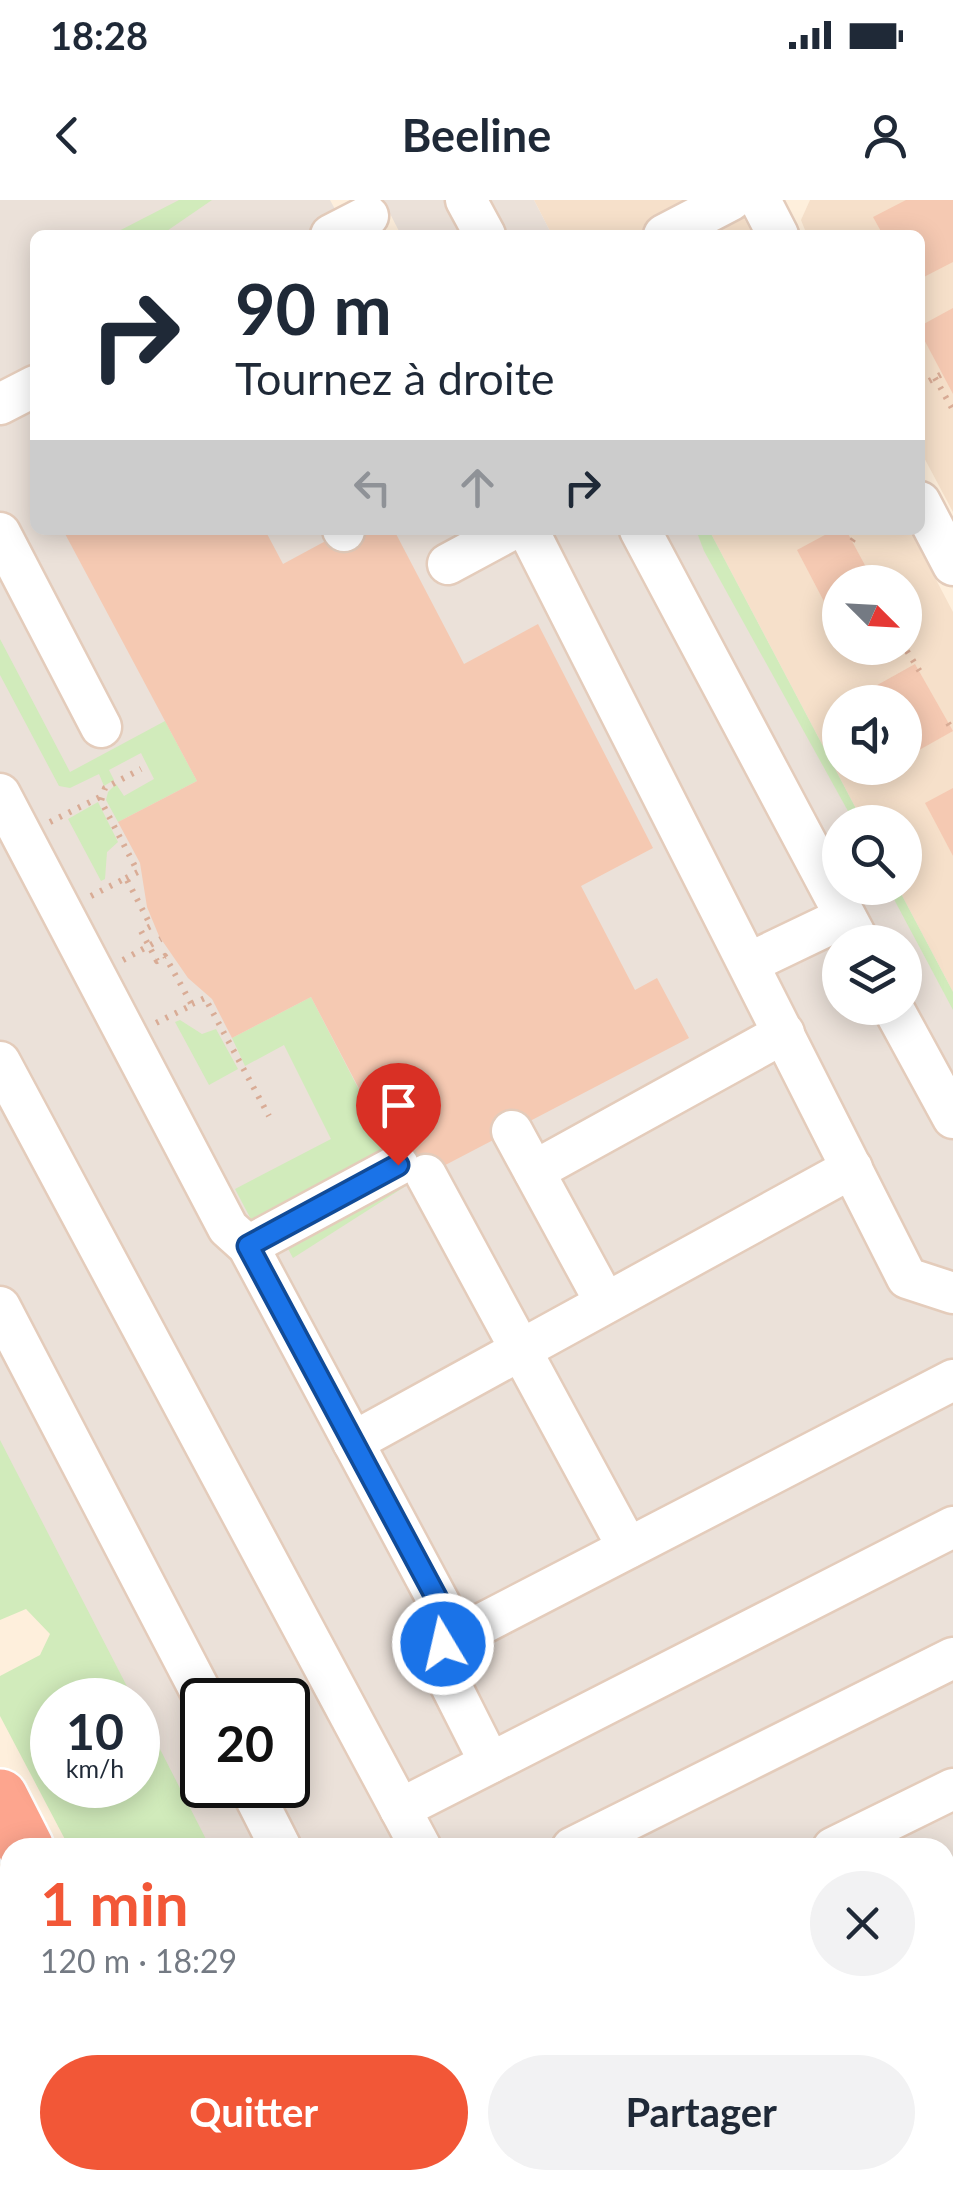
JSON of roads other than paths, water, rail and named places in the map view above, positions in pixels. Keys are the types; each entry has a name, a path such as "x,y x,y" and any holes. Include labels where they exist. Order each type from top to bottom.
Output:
{"highway":[{"path":"0,1797 21,1838"}],"street":[{"path":"466,200 482,230"},
{"path":"673,230 730,200"},
{"path":"760,200 775,230"},
{"path":"342,230 369,217"},
{"path":"0,404 30,389"},
{"path":"925,511 953,564"},
{"path":"0,533 101,727"},
{"path":"448,564 502,535"},
{"path":"531,535 906,1278 953,1293"},
{"path":"643,535 849,925"},
{"path":"0,794 228,1228 248,1246 442,1608 443,1670 490,1763"},
{"path":"749,963 822,940"},
{"path":"903,1025 953,1118"},
{"path":"534,1170 784,1033"},
{"path":"0,1062 416,1838"},
{"path":"512,1131 605,1302"},
{"path":"353,1442 852,1168"},
{"path":"248,1246 412,1170 520,1349 628,1548"},
{"path":"0,1308 193,1678"},
{"path":"443,1644 953,1380"},
{"path":"400,1809 953,1527"},
{"path":"592,1838 953,1658"},
{"path":"853,1838 953,1789"},
{"path":"261,1808 277,1838"}]}
